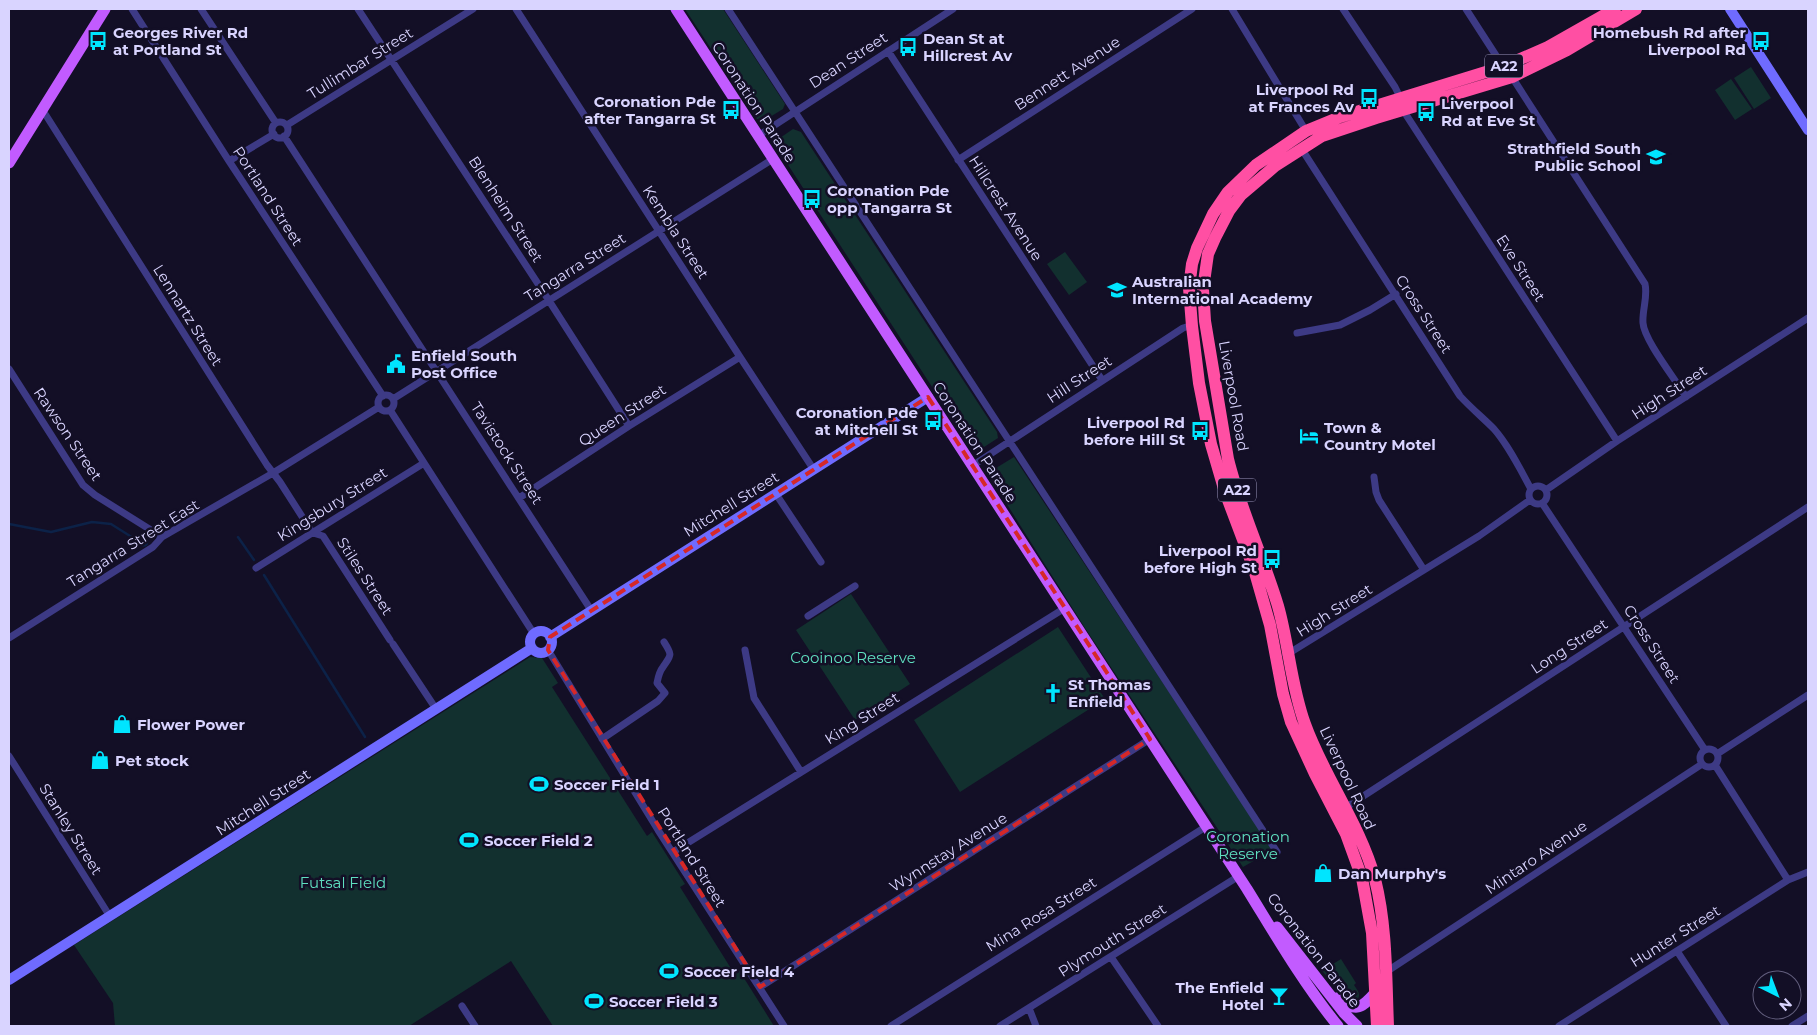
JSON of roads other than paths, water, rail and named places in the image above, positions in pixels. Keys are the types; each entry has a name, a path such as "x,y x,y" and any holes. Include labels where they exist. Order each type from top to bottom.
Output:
{"highway":[{"name":"Liverpool Road","path":"1388,1026 1382,923 1375,880 1359,838 1317,755 1304,721 1279,608 1232,476 1224,440 1205,321 1203,289 1208,254 1223,220 1234,203 1262,175 1301,148 1322,136 1502,67 1548,47 1600,13 1615,9"},
{"name":"Liverpool Road","path":"1376,1026 1372,932 1362,878 1346,834 1297,737 1285,705 1270,626 1254,569 1225,492 1211,444 1192,326 1189,288 1192,264 1197,248 1213,214 1228,192 1256,165 1306,131 1340,117 1512,77 1566,50 1636,9"}],"main road":[{"path":"9,163 105,9"},
{"name":"Coronation Parade","path":"676,9 1249,891 1313,996 1338,1026"},
{"name":"Coronation Parade","path":"1249,891 1344,1013 1357,1026"},
{"path":"1327,991 1350,1007 1356,1008 1364,1005 1375,993"}],"street":[{"name":"Portland Street","path":"132,9 383,396"},
{"path":"201,9 276,123"},
{"name":"Blenheim Street","path":"358,9 629,426"},
{"name":"Tullimbar Street","path":"287,125 473,9"},
{"name":"Kembla Street","path":"516,9 814,470"},
{"name":"Coronation Parade","path":"728,9 1277,852"},
{"name":"Dean Street","path":"758,136 953,9"},
{"name":"Bennett Avenue","path":"958,160 1192,9"},
{"path":"1232,9 1306,131"},
{"name":"Eve Street","path":"1343,9 1395,88 1402,104 1617,441"},
{"path":"1466,9 1502,67"},
{"path":"1730,9 1808,130"},
{"name":"Hillcrest Avenue","path":"888,51 1102,380"},
{"path":"1512,77 1645,284 1643,321 1647,337 1686,397"},
{"name":"Lennartz Street","path":"42,109 274,474 314,533"},
{"path":"274,134 278,137 284,136 288,132 287,125 281,122 276,123"},
{"path":"274,134 273,129 276,123"},
{"path":"229,161 274,134"},
{"name":"Tavistock Street","path":"284,136 591,610"},
{"name":"Cross Street","path":"1301,148 1460,396 1475,413 1494,429 1532,488"},
{"name":"Tangarra Street","path":"392,399 773,159"},
{"path":"1297,332 1340,325 1396,294"},
{"name":"High Street","path":"1546,490 1617,441 1808,318"},
{"name":"Hill Street","path":"972,466 1184,328 1205,321"},
{"name":"Queen Street","path":"519,498 629,426 740,357"},
{"name":"Rawson Street","path":"9,369 83,485 95,495 162,537"},
{"path":"379,407 379,401 383,396 388,396 392,399 394,405 390,410"},
{"name":"Mitchell Street","path":"550,636 928,397"},
{"path":"274,474 379,407"},
{"path":"379,407 383,410 390,410"},
{"path":"390,410 534,634"},
{"name":"Kingsbury Street","path":"256,568 424,463"},
{"name":"Tangarra Street East","path":"9,638 152,547 162,537 274,474"},
{"path":"1374,477 1379,500 1424,570"},
{"path":"1540,486 1546,490 1547,496 1542,503 1536,504 1530,500 1529,494 1532,488 1540,486"},
{"path":"776,494 821,562"},
{"name":"High Street","path":"1276,660 1289,654 1478,536 1530,500"},
{"name":"Cross Street","path":"1542,503 1705,750"},
{"name":"Long Street","path":"1345,808 1808,507"},
{"name":"Stiles Street","path":"314,533 323,536 436,709"},
{"path":"808,616 855,586"},
{"name":"King Street","path":"673,852 1065,608"},
{"path":"542,632 550,636 552,642 548,650 539,653 532,648 530,641 534,634 542,632"},
{"path":"602,739 658,701 665,693 657,683 661,669 670,658 670,652 664,642"},
{"name":"Mitchell Street","path":"9,980 532,648"},
{"name":"Portland Street","path":"548,650 602,739 784,1026"},
{"path":"745,650 754,698 801,772"},
{"path":"1717,754 1808,695"},
{"name":"Wynnstay Avenue","path":"760,988 1150,739"},
{"path":"1705,750 1713,750 1717,754 1718,760 1715,765 1710,767 1702,764 1700,758 1705,750"},
{"name":"Stanley Street","path":"9,756 109,915"},
{"name":"Mintaro Avenue","path":"1386,972 1702,764"},
{"path":"1715,765 1788,880"},
{"name":"Mina Rosa Street","path":"891,1026 1207,826"},
{"name":"Hunter Street","path":"1559,1026 1788,880 1808,872"},
{"name":"Plymouth Street","path":"1000,1026 1239,876"},
{"path":"1677,951 1726,1026"},
{"path":"1111,957 1158,1026"},
{"path":"462,1006 475,1026"},
{"path":"1029,1008 1036,1026"},
{"path":"1792,1026 1808,1016"}],"waterway":[{"path":"9,524 51,532 92,522 111,524 138,541"},
{"path":"238,537 254,560"},
{"path":"138,541 144,542"},
{"path":"264,575 365,737"}],"place":[{"name":"Georges River Rd at Portland St","path":"98,41"},
{"name":"Homebush Rd after Liverpool Rd","path":"1761,41"},
{"name":"Dean St at Hillcrest Av","path":"908,47"},
{"name":"Liverpool Rd at Frances Av","path":"1369,98"},
{"name":"Coronation Pde after Tangarra St","path":"731,110"},
{"name":"Liverpool Rd at Eve St","path":"1426,112"},
{"name":"Strathfield South Public School","path":"1656,157"},
{"name":"Coronation Pde opp Tangarra St","path":"812,199"},
{"name":"Australian International Academy","path":"1117,290"},
{"name":"Enfield South Post Office","path":"396,364"},
{"name":"Coronation Pde at Mitchell St","path":"933,421"},
{"name":"Liverpool Rd before Hill St","path":"1200,431"},
{"name":"Town & Country Motel","path":"1309,436"},
{"name":"Liverpool Rd before High St","path":"1272,559"},
{"name":"St Thomas Enfield","path":"1053,693"},
{"name":"Flower Power","path":"122,724"},
{"name":"Pet stock","path":"100,760"},
{"name":"Soccer Field 1","path":"539,784"},
{"name":"Soccer Field 2","path":"469,840"},
{"name":"Dan Murphy's","path":"1323,873"},
{"name":"Soccer Field 4","path":"669,971"},
{"name":"The Enfield Hotel","path":"1279,996"},
{"name":"Soccer Field 3","path":"594,1001"}],"park label":[{"name":"Cooinoo Reserve","path":"853,657"},
{"name":"Coronation Reserve","path":"1248,844"},
{"name":"Futsal Field","path":"343,882"}]}
